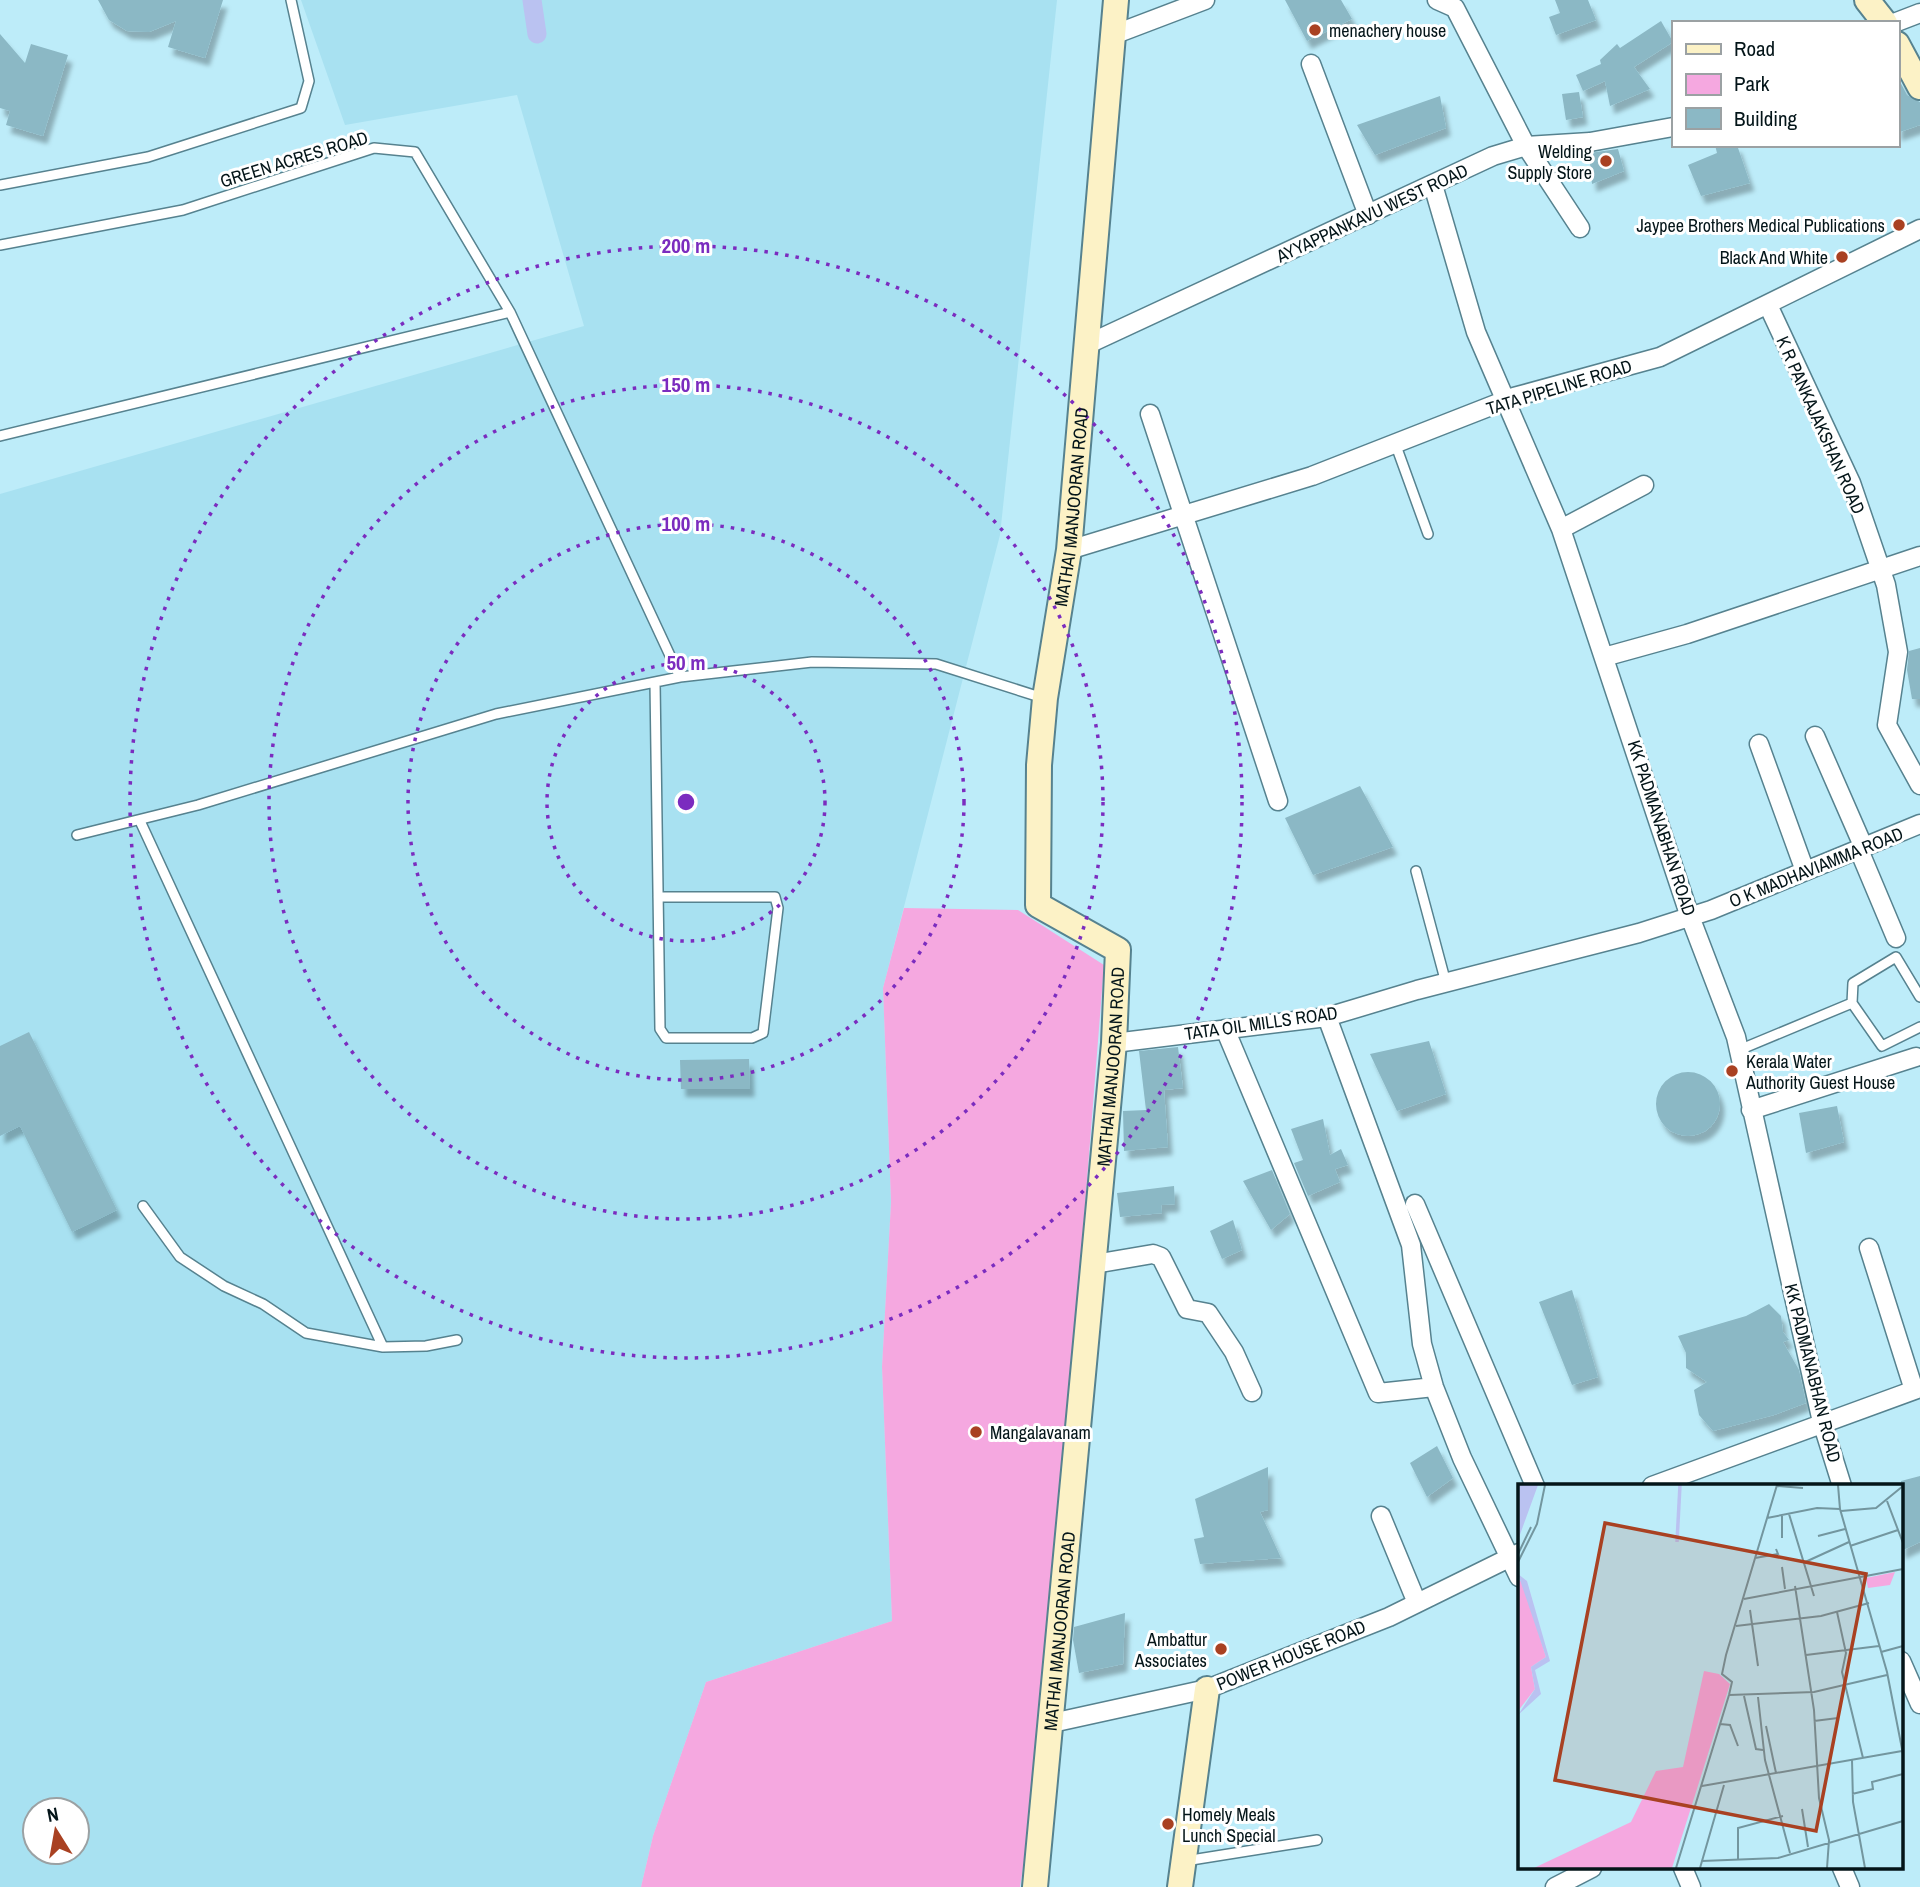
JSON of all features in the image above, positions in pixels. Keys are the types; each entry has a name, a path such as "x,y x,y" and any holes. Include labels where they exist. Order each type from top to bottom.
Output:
{"street":[{"name":"MATHAI MANJOORAN ROAD","path":"1035,1887 1114,1043 1118,950 1038,905 1039,765 1045,698 1069,550 1084,346 1116,0"},
{"path":"1113,35 1205,0"},
{"path":"1437,0 1461,4 1526,146 1580,228"},
{"path":"1867,0 1883,21"},
{"path":"1899,21 1920,13"},
{"path":"1899,48 1920,87"},
{"path":"1311,64 1368,215"},
{"name":"AYYAPPANKAVU WEST ROAD","path":"1084,346 1493,156 1526,146 1590,142 1672,127"},
{"name":"KK PADMANABHAN ROAD","path":"1433,185 1476,332 1561,529 1738,1050 1822,1422 1841,1484"},
{"name":"TATA PIPELINE ROAD","path":"1069,550 1312,476 1505,400 1660,357 1920,229"},
{"name":"K R PANKAJAKSHAN ROAD","path":"1768,305 1851,483 1881,570 1898,652 1887,725 1920,785"},
{"path":"1150,414 1278,801"},
{"path":"1561,529 1644,485"},
{"path":"1604,657 1687,634 1920,556"},
{"path":"1815,736 1896,938"},
{"path":"1759,744 1805,871"},
{"name":"O K MADHAVIAMMA ROAD","path":"1711,910 1920,824"},
{"name":"TATA OIL MILLS ROAD","path":"1114,1043 1327,1017 1639,933 1711,910"},
{"path":"1327,1017 1412,1245 1422,1344 1434,1387 1462,1458 1514,1556"},
{"path":"1225,1030 1378,1393 1434,1387"},
{"path":"1751,1110 1916,1057"},
{"path":"1415,1204 1534,1484"},
{"path":"1657,1484 1917,1389 1869,1248"},
{"path":"1094,1264 1153,1254 1161,1257 1182,1303 1187,1309 1208,1313 1234,1352 1252,1392"},
{"path":"1381,1516 1417,1603"},
{"name":"POWER HOUSE ROAD","path":"1052,1723 1207,1689 1417,1603 1514,1556"},
{"path":"1902,1663 1920,1703"},
{"path":"1180,1887 1207,1689"},
{"path":"1555,1887 1588,1870"},
{"path":"1684,1870 1691,1887"},
{"path":"1843,1870 1850,1887"}],"lane":[{"path":"0,185 148,157 301,108 309,81 291,0"},
{"name":"GREEN ACRES ROAD","path":"0,245 183,210 374,148 415,152 510,312 680,677"},
{"path":"0,436 510,312"},
{"path":"1395,443 1428,534"},
{"path":"77,835 140,821 496,713 680,677 812,662 936,664 1045,698"},
{"path":"655,682 658,897 660,1029 666,1038 752,1038 763,1034 778,908 775,897 658,897"},
{"path":"140,821 383,1347"},
{"path":"1416,871 1447,983"},
{"path":"1920,997 1896,957 1853,983 1853,1003 1882,1046 1920,1027"},
{"path":"1738,1050 1853,1003"},
{"path":"143,1206 180,1257 224,1286 263,1304 306,1333 383,1347 426,1346 457,1340"},
{"path":"1183,1862 1317,1840"}],"shaded area":[{"path":"301,0 1057,0 1000,535 883,988 891,1202 882,1367 892,1621 706,1682 653,1836 641,1887 0,1887 0,494 584,326 517,95 345,125"}],"green space":[{"name":"Mangalavanam","path":"904,908 1018,910 1104,965 1062,1496 1032,1810 1020,1887 641,1887 653,1836 706,1682 892,1621 882,1367 891,1202 883,988"}],"building":[{"path":"98,0 223,0 205,58 168,47 176,21 149,32 127,31 109,20"},
{"name":"menachery house","path":"1285,0 1341,0 1352,19 1307,41"},
{"path":"1555,0 1588,0 1596,20 1556,35 1549,17 1560,13"},
{"path":"1661,21 1672,40 1634,67 1650,89 1610,106 1605,81 1583,91 1576,75 1601,64 1600,60 1617,44 1620,48"},
{"path":"0,34 25,63 31,44 68,55 43,136 6,125 10,111 0,108"},
{"path":"1899,80 1907,95 1920,102 1920,125 1899,132"},
{"path":"1579,92 1583,117 1566,120 1562,94"},
{"path":"1440,96 1446,128 1375,155 1357,125"},
{"path":"1716,147 1738,147 1750,183 1701,196 1688,165 1717,153"},
{"name":"Welding Supply Store","path":"1618,149 1624,171 1592,184 1589,153"},
{"path":"1920,648 1920,699 1912,699 1907,670 1909,651"},
{"path":"1360,786 1393,847 1313,875 1285,818"},
{"path":"29,1032 117,1210 72,1232 20,1126 0,1136 0,1046"},
{"path":"1429,1041 1446,1094 1397,1111 1370,1054"},
{"path":"1178,1047 1183,1088 1164,1090 1168,1147 1124,1151 1123,1111 1146,1110 1139,1051"},
{"path":"749,1059 750,1089 681,1089 680,1060"},
{"path":"1682,1072 1694,1072 1711,1081 1718,1092 1718,1116 1711,1127 1694,1136 1682,1136 1670,1131 1661,1122 1656,1110 1656,1098 1661,1086 1670,1077"},
{"path":"1837,1106 1844,1142 1806,1153 1799,1113"},
{"path":"1323,1119 1330,1155 1341,1149 1348,1165 1335,1169 1340,1182 1308,1196 1294,1163 1303,1160 1291,1129"},
{"path":"1272,1170 1290,1214 1271,1230 1243,1181"},
{"path":"1174,1186 1175,1204 1161,1205 1162,1213 1120,1217 1117,1193"},
{"path":"1233,1220 1242,1250 1222,1259 1210,1231"},
{"path":"1572,1290 1598,1377 1572,1385 1539,1302"},
{"path":"1769,1304 1781,1316 1783,1332 1789,1340 1783,1342 1799,1370 1806,1403 1774,1415 1713,1431 1699,1415 1694,1390 1707,1382 1686,1368 1686,1353 1678,1336 1746,1316"},
{"path":"1437,1446 1453,1478 1427,1497 1410,1463"},
{"path":"1268,1467 1268,1510 1260,1512 1281,1558 1200,1564 1194,1539 1204,1537 1195,1499"},
{"path":"1920,1476 1920,1542 1902,1551 1902,1484 1901,1481"},
{"path":"1125,1613 1123,1664 1079,1673 1073,1640 1074,1627"}],"waterway":[{"path":"532,0 537,34"}],"place":[{"name":"menachery house","path":"1315,30"},
{"name":"Welding Supply Store","path":"1606,161"},
{"name":"Jaypee Brothers Medical Publications","path":"1899,225"},
{"name":"Black And White","path":"1842,257"},
{"name":"Kerala Water Authority Guest House","path":"1732,1071"},
{"name":"Mangalavanam","path":"976,1432"},
{"name":"Ambattur Associates","path":"1221,1649"},
{"name":"Homely Meals Lunch Special","path":"1168,1824"}]}
